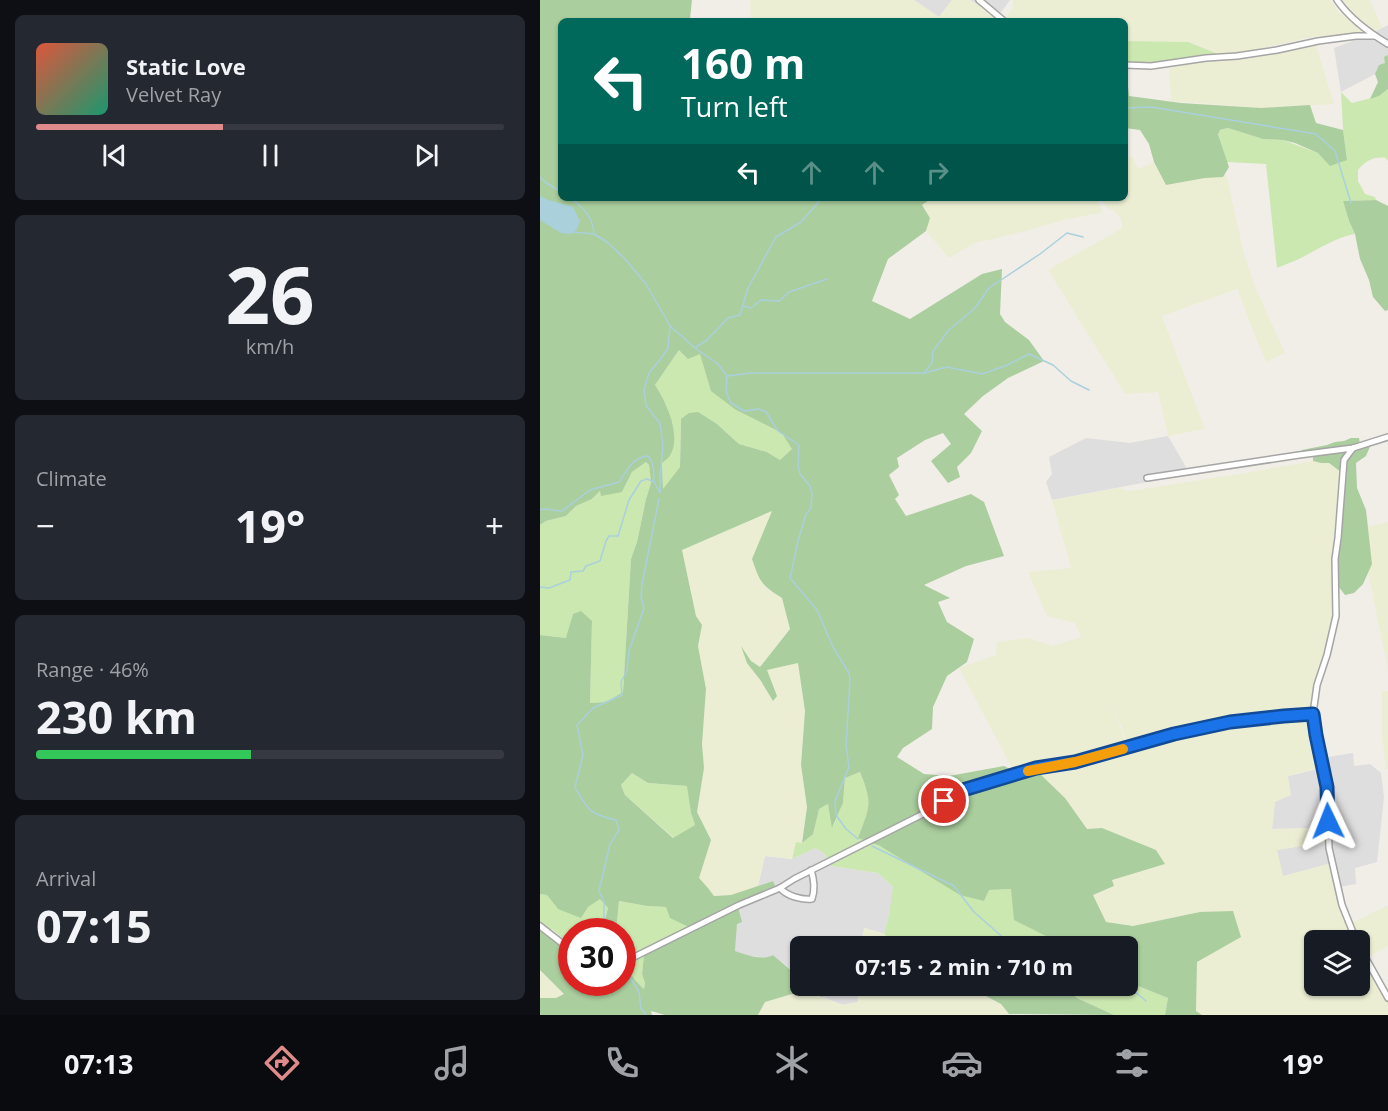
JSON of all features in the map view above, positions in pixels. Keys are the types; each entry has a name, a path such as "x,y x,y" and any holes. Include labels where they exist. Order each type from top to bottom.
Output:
{"street":[{"path":"979,0 1000,18"},
{"path":"1337,0 1358,24 1388,44"},
{"path":"1128,65 1151,66 1237,56 1318,40 1375,36"},
{"path":"1147,478 1353,448 1388,437"},
{"path":"1352,930 1342,905 1329,848 1327,787 1313,714 1317,685 1336,616 1335,559 1344,460 1353,448"},
{"path":"636,956 739,905 780,888 925,813 963,790 1036,768 1075,762 1174,734 1230,722 1313,714"},
{"path":"780,888 799,898 811,899 814,888 812,870"},
{"path":"540,926 558,940"},
{"path":"1370,966 1388,998"}],"shaded area":[{"path":"914,0 952,0 939,17"},
{"path":"969,0 1010,0 995,18"},
{"path":"1388,25 1388,76 1381,71 1341,92 1334,48"},
{"path":"1168,436 1190,474 1052,500 1046,482 1052,474 1049,457 1086,438 1130,443"},
{"path":"1353,753 1354,766 1370,764 1381,773 1384,797 1377,862 1355,868 1356,884 1339,887 1333,863 1283,877 1276,850 1326,842 1325,828 1272,829 1275,802 1288,776 1323,768 1321,758"},
{"path":"815,848 824,853 831,866 878,873 894,888 884,934 865,928 863,936 790,936 790,969 773,955 768,958 749,956 735,951 738,907 773,881 758,886 765,856 792,859"},
{"path":"858,996 858,1002 843,1005 823,997"}],"green space":[{"path":"540,0 692,0 690,18 558,18 558,201 928,201 922,205 930,218 926,231 888,259 872,301 910,319 982,274 1002,269 1000,314 1005,322 1029,340 1044,361 1008,378 983,396 964,414 982,431 971,453 957,467 960,477 948,483 931,461 951,444 943,433 925,440 897,458 899,467 889,475 899,495 895,499 906,516 971,494 984,502 1004,556 966,566 924,585 950,598 938,602 947,622 974,639 967,662 947,676 933,707 932,729 903,748 897,757 924,774 949,776 1004,766 1010,769 1009,774 1036,770 1065,798 1087,829 1102,828 1156,850 1165,864 1112,880 1114,886 1093,895 1106,922 1133,926 1200,912 1233,911 1241,937 1197,962 1196,1011 1202,1015 1165,1015 1168,998 1138,986 1138,936 1046,936 1014,920 1011,889 989,890 984,901 960,895 880,846 858,838 868,805 867,791 860,772 845,778 843,803 832,828 828,804 819,809 813,834 802,843 807,807 801,765 805,711 798,663 767,670 777,696 773,701 747,663 741,646 751,661 760,667 790,629 782,598 762,582 752,559 772,511 682,550 696,616 702,625 698,646 706,689 702,744 704,768 697,812 711,840 699,878 714,896 731,895 773,881 776,888 691,928 670,918 666,907 619,901 617,918 605,918 608,908 600,899 588,907 581,918 558,909 547,895 540,894 540,635 566,638 573,614 581,611 592,621 590,703 606,702 623,692 631,559 651,483 649,465 646,462 632,472 622,492 601,496 600,491 592,499 576,506 566,516 546,521 540,525","holes":["679,350 688,359 700,354 711,391 736,410 778,431 792,449 780,460 767,452 739,444 717,424 698,412 689,413 681,419 680,467 663,489 662,463 673,449 674,430 664,400 655,385","632,773 648,783 687,786 695,825 673,838 625,795 621,785"]},
{"path":"750,0 914,0 939,17 952,0 970,0 999,18 751,18"},
{"path":"1013,0 1330,0 1339,12 1363,31 1362,33 1312,37 1236,54 1218,54 1188,42 1128,41 1128,18 1006,18 1013,8"},
{"path":"1342,0 1370,0 1382,28 1375,31 1356,18"},
{"path":"1128,41 1188,42 1218,54 1152,64 1128,61"},
{"path":"1316,45 1334,104 1261,108 1171,101 1169,68"},
{"path":"1388,55 1388,89 1370,99 1378,82 1375,74 1379,65 1385,63 1384,57"},
{"path":"1128,86 1129,96 1181,103 1261,108 1310,105 1316,123 1343,130 1347,160 1330,166 1318,153 1295,143 1263,139 1228,128 1220,130 1218,134 1229,167 1223,177 1166,185 1154,162 1149,144 1140,130 1128,128"},
{"path":"1388,89 1388,161 1386,158 1374,159 1358,170 1358,181 1365,194 1375,197 1376,200 1343,201 1355,234 1333,241 1277,268 1266,164 1227,162 1218,133 1228,128 1263,139 1283,140 1318,153 1347,160 1341,92 1352,103 1379,96"},
{"path":"1132,156 1138,169 1154,162 1167,185 1226,174 1244,254 1254,284 1285,353 1266,362 1237,289 1162,316 1205,429 1168,436 1158,392 1125,394 1048,270 1122,229 1120,217 1107,208 1104,201 1128,201 1128,158"},
{"path":"1376,200 1388,206 1388,310 1385,311 1373,297 1343,201"},
{"path":"928,201 1098,201 1102,211 975,243 949,258 926,231 930,218 922,205"},
{"path":"679,350 701,354 736,410 778,431 793,449 780,460 767,452 739,444 717,424 681,419 680,467 663,490 662,462 668,409 655,385"},
{"path":"1359,438 1360,444 1372,442 1366,456 1356,463 1357,488 1366,510 1372,564 1363,584 1354,593 1345,595 1335,582 1341,472 1329,463 1313,461 1313,452 1300,453 1302,450"},
{"path":"1313,461 1329,463 1339,470 1333,617 1313,685 1311,708 1306,711 1226,718 1225,714 1222,719 1130,743 1127,742 1111,700 1126,744 1071,761 1016,771 1012,768 959,668 996,655 997,642 1028,638 1052,646 1081,637 1075,623 1047,616 1028,572 1071,568 1052,500 1118,488 1129,491"},
{"path":"646,462 649,465 651,483 631,559 623,692 606,702 590,703 592,621 573,614 567,638 540,635 540,525 546,521 566,516 576,506 592,499 601,490 622,492 632,472"},
{"path":"772,511 766,588 782,598 790,629 760,667 751,661 743,649 773,701 776,696 767,670 798,663 805,711 801,765 807,807 802,843 796,842 792,859 765,856 758,886 731,895 713,896 698,878 711,840 697,812 704,768 702,744 706,689 698,646 702,625 696,616 682,550"},
{"path":"1388,522 1388,670 1368,572 1372,564 1368,526"},
{"path":"1382,691 1388,691 1388,769 1386,769 1382,736"},
{"path":"1305,716 1312,722 1321,768 1288,776 1291,795 1275,802 1272,829 1325,828 1327,842 1277,850 1283,876 1328,864 1348,930 1304,930 1304,996 1370,996 1370,970 1388,1002 1388,1015 1202,1015 1196,1011 1197,962 1240,937 1200,912 1133,926 1106,922 1093,895 1114,887 1111,880 1164,864 1156,850 1102,828 1087,829 1065,798 1036,770 1079,764 1202,730 1245,722"},
{"path":"860,772 868,793 869,808 859,838 989,890 1011,889 1054,936 886,936 884,934 893,887 878,873 831,866 824,853 815,848 792,859 796,842 802,843 812,834 819,809 828,804 833,827 843,803 845,778"},
{"path":"632,773 648,783 688,786 691,813 695,825 674,838 625,795 621,785"},
{"path":"540,894 547,895 558,909 588,907 600,898 608,908 605,918 558,918 558,934 552,929 548,931 540,924"},
{"path":"619,901 666,907 691,928 638,953 636,952 636,918 617,918"},
{"path":"1388,905 1388,946 1370,956 1370,930 1356,930 1352,923"},
{"path":"738,907 742,922 737,924 735,951 749,956 769,957 773,955 790,969 790,995 765,1002 758,1015 665,1015 651,1011 652,1015 540,1015 540,998 636,996 636,981 644,989 642,974 644,955"},
{"path":"540,928 558,943 558,988 540,970"},
{"path":"864,928 886,936 863,936"},
{"path":"644,955 642,974 644,989 636,981 636,959"},
{"path":"540,970 558,988 558,996 560,996 540,998"},
{"path":"1138,986 1168,998 1165,1015 1114,1015 1074,996 1138,996"},
{"path":"790,995 817,996 843,1005 858,1002 858,996 986,996 1001,1004 1009,1014 1015,1015 758,1015 765,1002"},
{"path":"986,996 1074,996 1114,1015 1009,1014 1001,1004"}],"water":[{"path":"540,196 573,207 580,221 577,229 571,234 561,233 540,220"}],"waterway":[{"path":"1128,108 1151,107 1316,134 1335,151 1351,203"},
{"path":"540,177 558,190"},
{"path":"574,201 586,213 594,233"},
{"path":"696,347 707,340 728,318 740,315 748,288 776,237 801,222 819,201"},
{"path":"572,232 594,234 607,242 646,284 670,326 718,364 727,376 726,391 731,403 744,411 759,409 766,412 778,431 799,445 800,474 810,486 812,494 811,508 806,514 790,578 817,610 833,647 849,673 846,745 849,767 835,801 836,815 846,829 858,839"},
{"path":"924,373 932,363 933,351 949,330 975,308 989,288 1067,233 1083,237"},
{"path":"743,306 751,308 761,300 779,301 789,292 827,279"},
{"path":"660,492 663,445 660,424 646,405 644,390 649,373 668,348 670,327"},
{"path":"727,376 751,373 924,373 947,367 982,374 1029,354 1053,365 1071,381 1089,390"},
{"path":"540,510 562,511 590,490 619,482 631,465 643,457 648,456 651,462 654,481"},
{"path":"540,587 549,588 570,580 571,572 583,571 586,566 600,561 609,536 618,536 629,500 641,481 647,479 654,482 660,493"},
{"path":"604,918 604,902 599,891 610,844 619,830 616,820 600,816 590,810 575,787 583,755 577,725 593,708 622,695 621,682 627,671 629,651 644,608 641,597 642,584 659,499"},
{"path":"872,846 954,886 974,912 1001,936"},
{"path":"636,987 641,1008 646,1015"},
{"path":"1138,994 1146,1001"}],"slow traffic":[{"path":"1028,771 1075,762 1123,749"}],"route":[{"path":"944,801 963,790 1036,768 1075,762 1174,734 1230,722 1313,714 1327,787 1328,821"}]}
